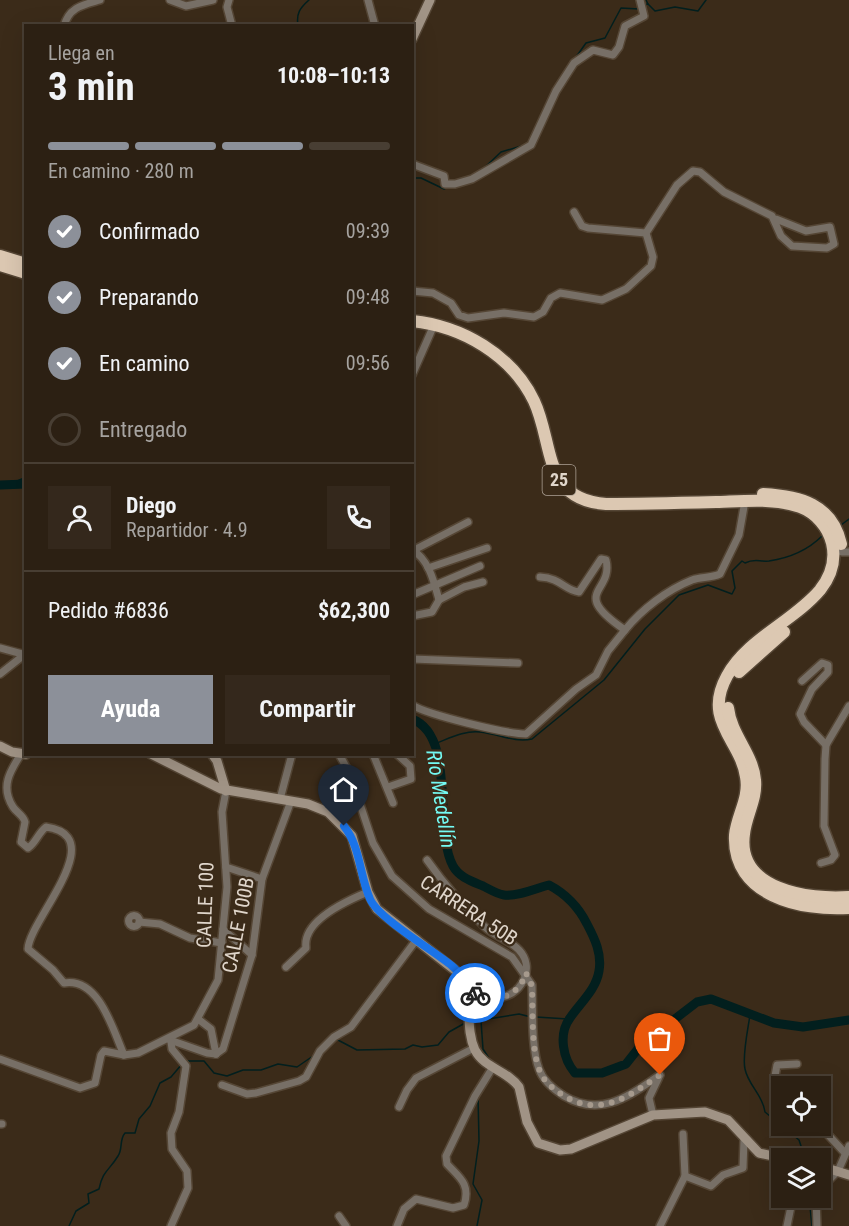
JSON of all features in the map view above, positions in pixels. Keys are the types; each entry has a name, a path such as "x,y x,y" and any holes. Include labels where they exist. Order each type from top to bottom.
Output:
{"highway":[{"path":"0,256 24,263"},
{"path":"0,265 24,272"},
{"name":"25","path":"414,312 437,317 468,328 497,345 515,362 533,384 545,408 560,467 579,489 592,495 607,497 745,493 801,497 817,506 831,520 845,552 832,588 742,668 731,685 728,708 730,722 750,760 756,782 755,794 743,835 745,853 750,866 765,881 784,890 811,897 849,897"},
{"name":"25","path":"414,321 434,325 479,342 513,369 528,390 538,411 553,469 562,484 579,498 606,504 745,501 786,504 801,507 814,514 828,531 834,553 830,575 819,591 734,665 721,691 719,706 723,726 746,776 746,794 735,833 737,854 743,870 754,884 778,899 814,906 849,908"}],"main road":[{"path":"414,35 430,0"},
{"path":"0,746 23,754"},
{"path":"155,756 226,791 291,801 328,812 344,826 356,844 368,892 377,909 456,968 468,989 474,1048 482,1059 515,1082 521,1093 532,1136 538,1143 549,1148 571,1149 653,1115 713,1113 728,1120 759,1153 771,1156"},
{"name":"CALLE 100","path":"213,756 226,791"},
{"path":"831,1169 849,1174"}],"street":[{"path":"65,24 69,13 78,6 100,0"},
{"path":"170,0 186,6 213,0"},
{"path":"229,0 227,8 231,24"},
{"path":"368,0 374,24"},
{"path":"414,165 444,176 445,184 455,184 472,179 524,152 531,145 556,91 574,63 593,50 613,55 619,47 624,26 644,16 640,0"},
{"path":"414,291 434,293 450,303 459,315 468,318 504,313 534,317 543,312 551,298 560,293 602,300 626,289 651,266 653,257 646,233 677,185 693,171 700,172 724,192 776,219 806,231 830,227 834,244 826,248 792,246 781,236 776,219"},
{"path":"574,212 582,226 588,228 646,233"},
{"path":"414,370 434,325"},
{"path":"414,706 423,711 509,734 526,734 576,688 589,682 596,675 608,651 643,610 676,587 695,579 720,574 739,535 745,501"},
{"path":"414,549 468,522"},
{"path":"428,568 487,548"},
{"path":"414,551 420,554 428,568 439,600"},
{"path":"540,577 556,579 573,591 581,591 601,559 605,558 607,567 598,588 596,604 603,614 625,630"},
{"path":"414,594 480,566"},
{"path":"414,616 432,612 439,600 464,587 483,582"},
{"path":"0,648 24,655"},
{"path":"0,674 24,656"},
{"path":"414,659 518,663"},
{"path":"802,681 822,663 828,665 828,672 812,689 800,714 804,723 826,745"},
{"path":"820,863 831,860 835,855 824,821 826,745 849,706"},
{"path":"23,754 9,772 7,787 14,808 25,822 21,842 28,848 46,827 54,828 63,833 72,845 73,851 65,876 39,919 28,949 53,970 64,983 75,981 84,984 102,1006 124,1055"},
{"path":"280,799 291,756"},
{"name":"CARRERA 50B","path":"340,756 350,774 373,843 392,876 429,909 501,948 526,973 532,986 539,1069 554,1089 580,1104 605,1106 626,1098 660,1075 649,1098 653,1115"},
{"path":"374,756 393,803"},
{"path":"388,787 411,779 411,766 399,756"},
{"name":"CALLE 100","path":"0,1059 80,1088 95,1083 101,1054 104,1051 124,1055 138,1053 170,1040 194,1025 218,980 226,867 222,812 226,791"},
{"name":"CALLE 100B","path":"216,1054 223,1048 252,955 262,879 291,801"},
{"path":"428,860 443,883 485,927 519,950 525,961 526,973 522,986 505,996 485,997 468,989"},
{"path":"226,867 262,879"},
{"path":"286,967 306,948 304,942 309,932 331,909 368,892"},
{"path":"139,921 160,924 190,938 222,943"},
{"path":"223,929 252,955"},
{"path":"222,1085 247,1094 299,1081 306,1077 316,1056 334,1038 356,1022 417,939"},
{"path":"170,1040 216,1054 210,1029 198,1019"},
{"path":"170,1040 172,1049 186,1066 186,1080 171,1133 172,1149 187,1171 188,1188 171,1226"},
{"path":"399,1107 416,1078 474,1048"},
{"path":"775,1076 777,1065 797,1064"},
{"path":"397,1226 407,1204 416,1199 457,1208 464,1205 466,1196 464,1183 460,1175 447,1164 446,1156 475,1096 493,1067"},
{"path":"660,1226 685,1176 683,1134"},
{"path":"831,1135 848,1150 838,1171 831,1178"},
{"path":"685,1176 711,1186 723,1175 742,1169 744,1139"},
{"path":"787,1226 791,1208"},
{"path":"816,1208 817,1226"},
{"path":"339,1216 346,1226"}],"waterway":[{"path":"298,24 299,11 309,0"},
{"path":"644,5 648,4 646,0"},
{"path":"648,4 655,11 675,7 698,11 706,0"},
{"path":"554,88 586,43 605,38 621,8 639,9"},
{"path":"482,170 501,152 528,144 538,122"},
{"path":"466,178 478,172"},
{"path":"414,178 421,178 444,189 448,187"},
{"path":"13,483 24,478"},
{"name":"Río Medellín","path":"0,485 24,484"},
{"path":"841,525 849,519"},
{"path":"434,744 468,732 487,733 519,740 532,739 604,680 645,629 679,595 708,585 732,594 735,588 732,571 742,561 745,563 784,558 798,553 822,536"},
{"name":"Río Medellín","path":"414,720 426,729 435,744 442,785 447,850 456,870 462,876 504,895 521,894 549,885 561,892 576,906 593,935 600,959 597,978 566,1024 564,1031 565,1054 575,1073 602,1073 626,1064 641,1045 697,1002 711,999 774,1023 803,1027 849,1020"},
{"path":"476,1021 519,1014 531,1017"},
{"path":"750,1015 744,1057 747,1075 765,1112 799,1140 802,1148"},
{"path":"536,1017 568,1019"},
{"path":"481,1021 483,1049 490,1060"},
{"path":"336,1039 357,1050 405,1049 413,1045 422,1047 438,1045 449,1032 465,1023"},
{"path":"186,1061 204,1061 214,1073 227,1076 243,1070 261,1070 278,1064 297,1067 313,1056"},
{"path":"69,1226 76,1211 89,1203 88,1194 99,1189 104,1174 119,1153 125,1133 135,1133 139,1119 150,1106 160,1083 171,1077 182,1064"},
{"path":"477,1226 482,1200 473,1184 479,1141 478,1095"},
{"path":"810,1208 812,1226"}],"way so far":[{"path":"475,993 495,998 513,994 522,986 526,973 532,986 536,1057 539,1069 554,1089 580,1104 605,1106 616,1103 660,1075"}],"route":[{"path":"344,826 356,844 368,892 377,909 456,968 468,989 475,993"}]}
